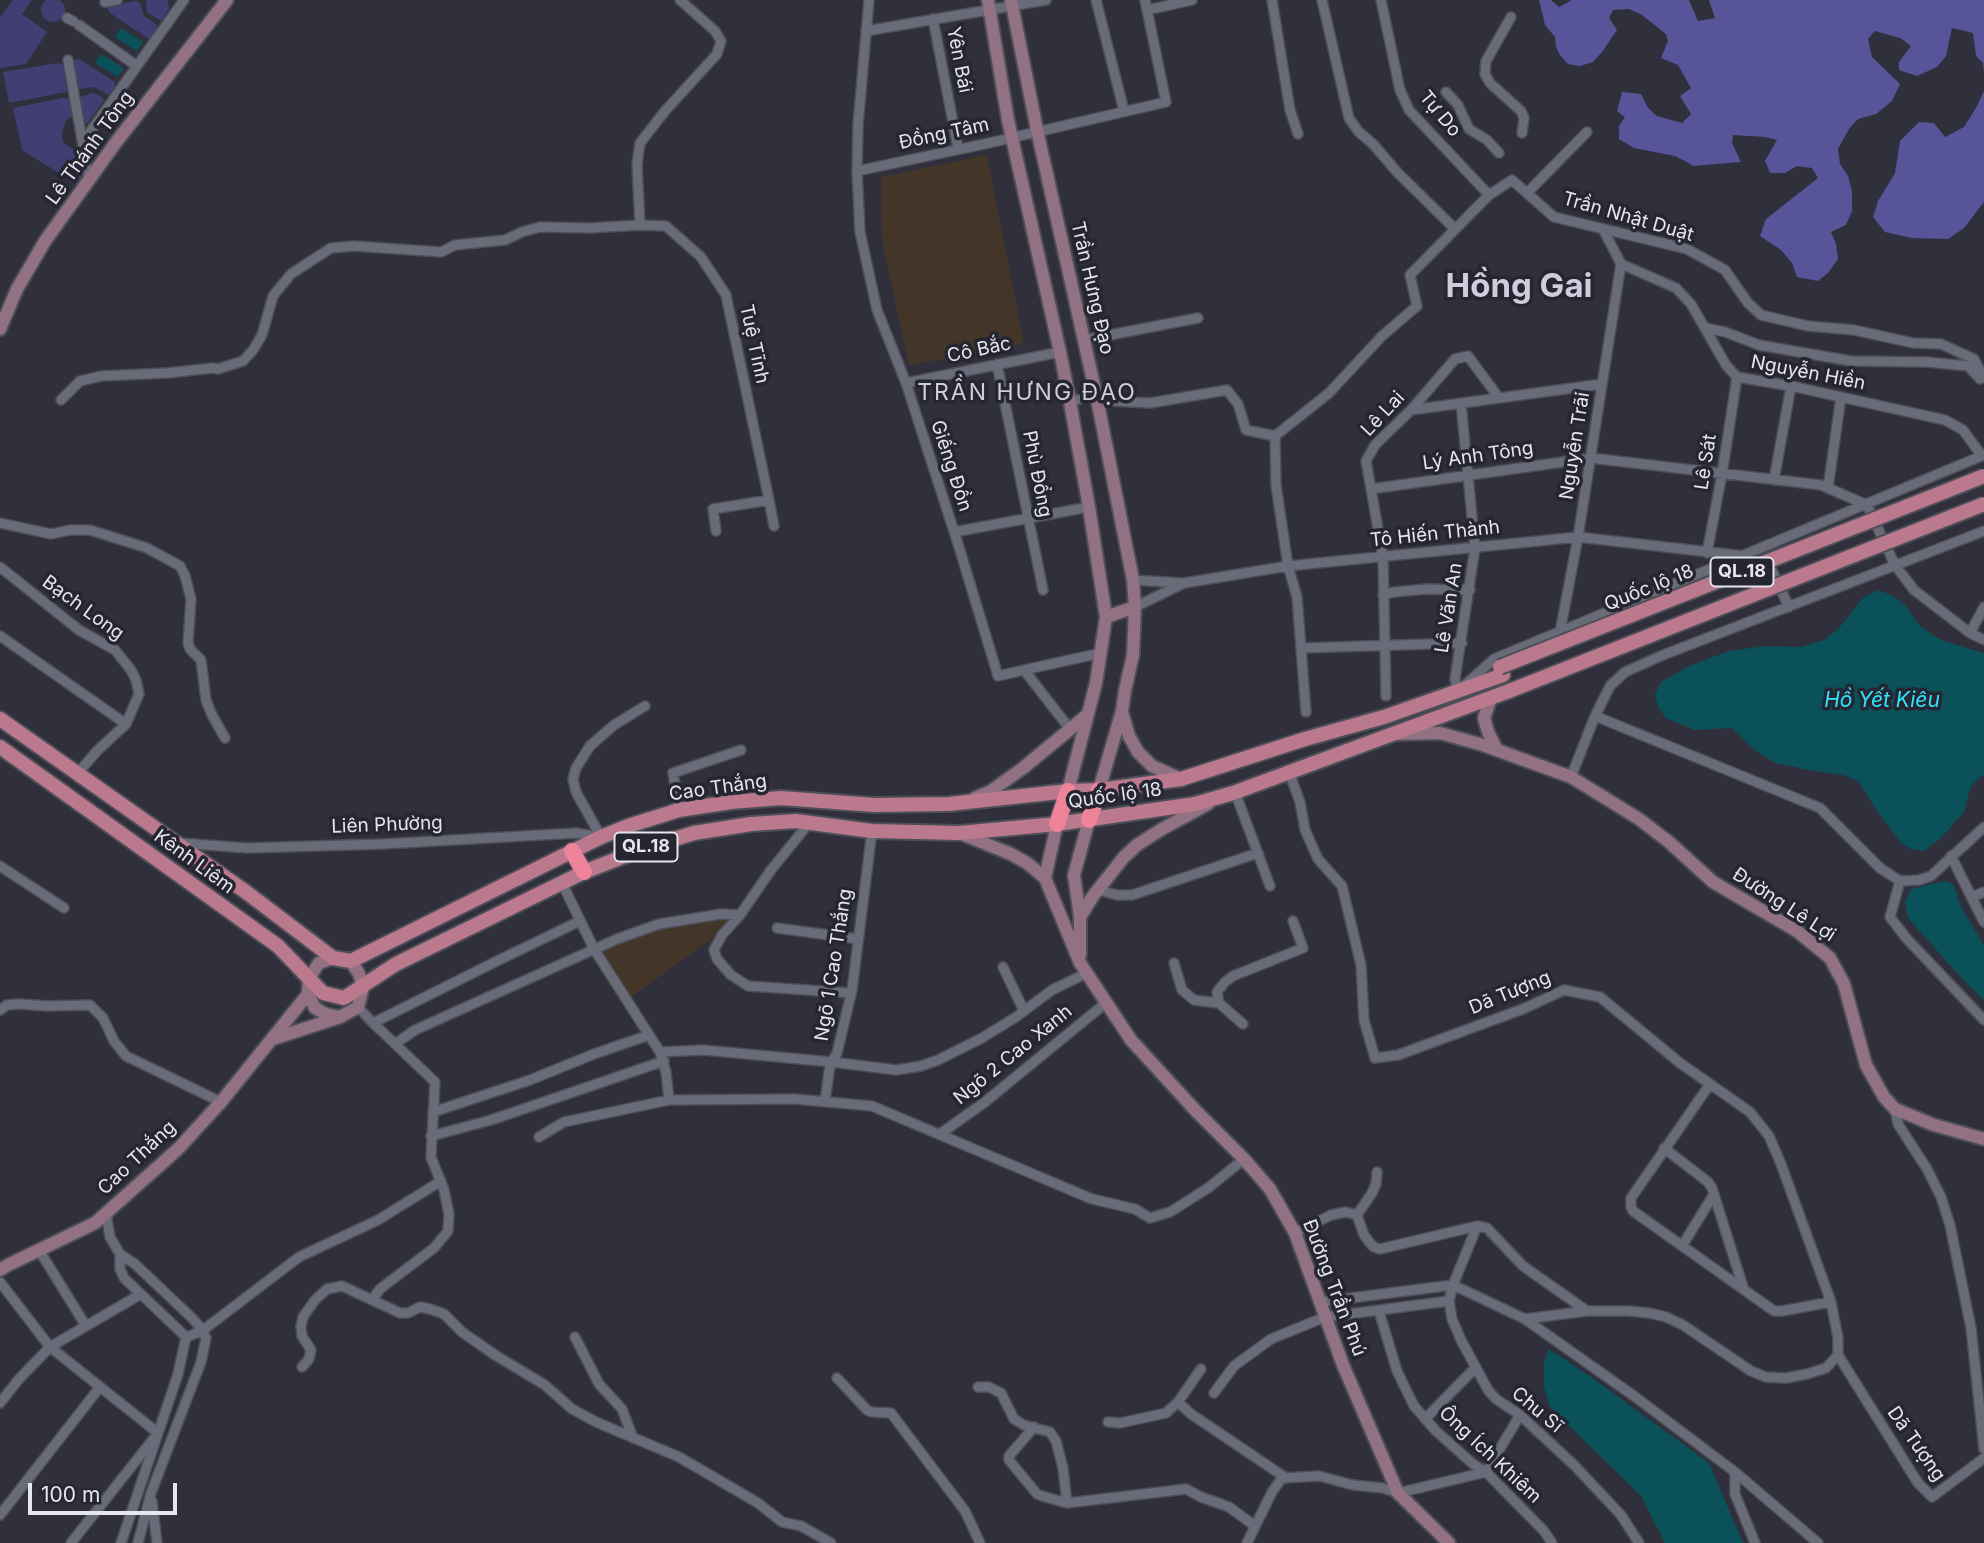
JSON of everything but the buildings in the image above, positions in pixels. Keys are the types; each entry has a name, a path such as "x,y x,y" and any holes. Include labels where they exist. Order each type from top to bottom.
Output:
{"highway":[{"path":"1089,820 1099,790"},
{"path":"1057,824 1068,791"},
{"path":"572,851 584,872"}],"main road":[{"name":"Lê Thánh Tông","path":"0,329 17,289 45,241 117,141 227,0"},
{"name":"Trần Hưng Đạo","path":"1012,3 1133,580 1133,656 1122,711 1099,790"},
{"path":"989,4 1011,137 1070,402 1105,617 1101,653 1068,791"},
{"name":"Quốc lộ 18","path":"1068,791 1099,790 1181,779 1458,692 1984,476"},
{"name":"Quốc lộ 18","path":"1498,674 1984,485"},
{"name":"Quốc lộ 18","path":"1502,696 1984,504"},
{"name":"Quốc lộ 18","path":"1057,824 1195,804 1235,792 1502,696 1984,513"},
{"path":"1105,617 1135,607"},
{"path":"1497,750 1484,718 1502,696"},
{"path":"1122,711 1129,736 1138,752 1152,766 1181,779"},
{"path":"949,804 991,791 1050,748 1087,715"},
{"name":"Kênh Liêm","path":"0,719 246,892 333,958 351,961"},
{"name":"Đường Lê Lợi","path":"1396,734 1440,733 1483,745 1571,777 1669,842 1713,882 1797,932 1830,958 1844,984 1866,1065 1884,1097 1895,1109"},
{"name":"Kênh Liêm","path":"0,747 278,946 323,993 344,998 363,987"},
{"name":"Cao Thắng","path":"351,961 601,837 679,810 781,798 874,805 949,804 1068,791"},
{"path":"1080,917 1114,868 1137,845 1217,798"},
{"path":"1083,968 1074,876 1089,820"},
{"name":"QL.18","path":"363,987 396,964 584,872 645,848 694,833 751,824 796,821 872,831 959,833 1057,824"},
{"path":"959,833 1011,854 1045,878 1057,824"},
{"name":"Đường Trần Phú","path":"1045,878 1083,968 1131,1040 1270,1189 1295,1233 1348,1378 1398,1493 1449,1543"},
{"path":"333,958 319,963 309,978 308,994 315,1008 340,1017"},
{"path":"273,1039 340,1017 358,1007 363,987 351,961"},
{"name":"Cao Thắng","path":"0,1270 95,1223 178,1149 221,1102 308,994"},
{"path":"1895,1109 1934,1125 1984,1139"}],"street":[{"path":"105,2 117,0"},
{"path":"83,142 184,0"},
{"path":"640,225 637,164 640,143 717,54 721,41 715,31 680,0"},
{"name":"Giếng Đồn","path":"869,0 858,125 858,171 860,232 877,310 906,383 998,676 1024,670"},
{"path":"866,31 933,19 989,4 1046,0"},
{"path":"1096,0 1124,111"},
{"path":"1146,5 1192,0"},
{"path":"1272,0 1290,110 1298,134"},
{"path":"1322,0 1349,118 1397,172 1455,229"},
{"name":"Tự Do","path":"1381,0 1400,90 1409,110 1489,195"},
{"name":"Đồng Tâm","path":"858,171 1166,102 1146,5"},
{"path":"1511,17 1486,61 1485,74 1490,83 1521,111 1524,118 1522,133"},
{"name":"Yên Bái","path":"933,19 958,148"},
{"path":"73,21 137,66"},
{"path":"68,60 89,180"},
{"path":"1446,92 1458,105 1469,129 1487,140 1499,153"},
{"path":"1275,436 1329,393 1382,336 1417,306 1410,275 1489,195 1512,180 1527,193 1587,132"},
{"name":"Trần Nhật Duật","path":"1527,193 1553,217 1687,249 1697,254 1725,270 1748,303 1761,315 1808,326 1854,330 1913,343 1941,344 1974,359 1984,380"},
{"name":"Tuệ Tĩnh","path":"61,401 80,381 101,376 218,369 243,361 262,335 273,296 291,274 331,248 354,246 441,252 455,245 505,240 540,227 666,226 701,257 726,295 774,526"},
{"path":"1603,229 1620,264"},
{"name":"Nguyễn Hiền","path":"1620,264 1676,288 1691,304 1726,365 1737,377 1791,386 1945,420 1963,430 1983,455"},
{"name":"Nguyễn Trãi","path":"1560,632 1591,458 1620,264"},
{"path":"1084,340 1198,318"},
{"path":"1706,328 1759,345 1851,361 1927,362 1968,366 1984,380"},
{"name":"Cô Bắc","path":"906,383 1060,352"},
{"name":"Lê Lai","path":"1386,696 1383,557 1366,461 1375,445 1411,410 1455,359 1468,356 1499,398"},
{"name":"Phù Đổng","path":"997,364 1043,590"},
{"name":"Lê Sát","path":"1707,553 1737,377"},
{"path":"1411,410 1602,384"},
{"path":"1774,480 1791,386"},
{"path":"1070,402 1096,394 1112,401 1150,403 1227,390 1238,404 1246,430 1275,436"},
{"path":"1828,488 1841,397"},
{"name":"Lê Văn An","path":"1458,692 1455,679 1475,548 1461,403"},
{"path":"1275,436 1276,485 1289,566 1297,597 1306,712"},
{"path":"1458,692 1494,659 1983,455"},
{"name":"Lý Anh Tông","path":"1371,489 1591,458 1821,485 1867,505"},
{"path":"716,531 713,509 769,500"},
{"path":"1867,505 1895,565 1914,590 1969,633 1984,640"},
{"path":"954,532 1089,507"},
{"path":"0,523 51,534 90,530 147,548 180,566 191,599 188,643 201,660 206,700 225,738"},
{"path":"1571,777 1610,686 1625,672 1984,531"},
{"name":"Tô Hiến Thành","path":"1135,607 1184,583 1289,566 1578,537 1744,556"},
{"path":"1762,549 1789,607"},
{"name":"Bạch Long","path":"0,567 79,630 115,650 136,680 139,694 126,724 97,751 78,774"},
{"path":"1133,580 1184,583"},
{"path":"1383,595 1419,590 1470,590"},
{"path":"1969,633 1984,607"},
{"path":"0,636 126,724"},
{"path":"1302,648 1462,643"},
{"path":"1070,729 1024,670 1101,653"},
{"path":"601,837 576,792 573,779 576,768 590,746 614,725 645,706"},
{"path":"1595,716 1820,808 1880,868 1900,881 1919,880 1930,876 1984,827"},
{"path":"679,810 673,773 741,750"},
{"name":"Dã Tượng","path":"1289,772 1300,802 1305,830 1318,859 1342,886 1361,965 1364,1020 1375,1058 1398,1055 1523,1009 1564,990 1600,997 1653,1042 1750,1112 1769,1136 1782,1164 1831,1302 1838,1338 1838,1356 1918,1483 1932,1497 1984,1458"},
{"path":"1235,792 1270,886"},
{"path":"810,822 722,935 714,950 717,959 731,975 748,986 851,993"},
{"name":"Ngõ 1 Cao Thắng","path":"825,1101 832,1062 837,1053 851,993 872,831"},
{"name":"Liên Phường","path":"175,843 247,848 383,844 576,833 601,837"},
{"path":"1098,890 1117,895 1132,895 1258,853"},
{"path":"1951,856 1984,922"},
{"path":"0,866 64,908"},
{"path":"1900,881 1890,917 1907,939 1984,1020"},
{"path":"562,883 594,949 662,1056 669,1100"},
{"path":"1972,897 1984,892"},
{"path":"395,1044 415,1030 617,939 659,924 721,914 740,915"},
{"path":"373,1023 580,921"},
{"path":"1219,1003 1217,992 1225,982 1303,947 1293,921"},
{"path":"777,928 858,939"},
{"path":"1174,963 1182,990 1194,999 1219,1003 1243,1024"},
{"path":"1003,967 1024,1011"},
{"path":"431,1136 491,1120 662,1056 703,1050 896,1070 920,1066 982,1038 1083,968"},
{"name":"Ngõ 2 Cao Xanh","path":"940,1134 985,1102 1107,1002"},
{"path":"0,1010 19,1004 90,1004 103,1018 114,1041 126,1056 221,1102"},
{"path":"358,1007 435,1082 431,1157 441,1181 449,1214 448,1231 434,1248 393,1279 372,1300"},
{"path":"433,1112 530,1080 649,1035"},
{"path":"1710,1084 1631,1198 1633,1211 1774,1311 1831,1302"},
{"path":"539,1137 564,1122 669,1100 795,1099 872,1106 1092,1199 1135,1209 1150,1218 1162,1215 1188,1201 1244,1159"},
{"path":"1895,1109 1898,1124 1927,1169 1941,1197 1950,1225 1970,1328 1984,1449"},
{"path":"1664,1148 1708,1182 1744,1290"},
{"path":"1357,1215 1372,1194 1377,1172"},
{"path":"186,1337 202,1331 299,1257 378,1220 441,1181"},
{"path":"1682,1246 1714,1194"},
{"path":"1295,1233 1331,1214 1346,1212 1357,1215"},
{"path":"106,1213 110,1237 120,1254 135,1264 201,1327 205,1338 201,1362 151,1493 138,1543"},
{"path":"1357,1215 1364,1235 1374,1247 1380,1249 1477,1226 1487,1228 1523,1266 1587,1311"},
{"name":"Chu Sĩ","path":"1477,1226 1449,1301 1456,1331 1488,1390 1496,1399 1520,1415 1574,1465 1620,1515 1639,1543"},
{"path":"39,1250 86,1326"},
{"path":"120,1254 124,1278 186,1337"},
{"path":"0,1282 50,1348 158,1433"},
{"path":"1319,1302 1453,1285 1525,1319 1735,1472 1818,1543"},
{"path":"302,1367 309,1359 310,1350 302,1336 303,1317 327,1289 342,1286 400,1313 408,1313 420,1307 444,1314 462,1332 545,1385 572,1409 679,1457 758,1503 782,1522 802,1526 831,1543"},
{"path":"1,1399 50,1348 141,1294"},
{"path":"1214,1393 1234,1366 1271,1339 1325,1317 1449,1301"},
{"name":"Ông Ích Khiêm","path":"1379,1311 1397,1371 1414,1406 1436,1431 1486,1472 1544,1531 1552,1543"},
{"path":"1525,1319 1587,1311 1649,1312 1683,1325 1751,1371 1766,1377 1786,1378 1807,1374 1826,1368 1838,1356"},
{"path":"121,1543 178,1374 186,1337"},
{"path":"575,1337 599,1384 622,1409 633,1438"},
{"path":"1425,1419 1476,1367"},
{"path":"1108,1422 1120,1423 1166,1413 1178,1402 1201,1369"},
{"path":"837,1378 866,1410 891,1413 965,1511 980,1543"},
{"path":"0,1515 100,1387"},
{"path":"978,1387 989,1387 1001,1393 1014,1419 1024,1425 1049,1432 1056,1441 1063,1468 1067,1503"},
{"path":"1178,1402 1286,1478"},
{"path":"1247,1543 1272,1492 1282,1479 1319,1476 1398,1493 1486,1472 1520,1415"},
{"path":"1034,1427 1009,1456 1009,1460 1037,1494 1067,1503 1185,1489 1229,1507 1255,1526"},
{"path":"71,1543 158,1433"},
{"path":"1735,1472 1735,1494 1755,1543"},
{"path":"151,1493 157,1543"}],"shaded area":[{"path":"53,-2 61,2 65,10 61,18 53,22 45,18 41,10 45,2"},
{"path":"13,0 32,0 22,14 47,32 26,64 0,68 0,18"},
{"path":"146,0 168,0 169,9 161,21 147,12"},
{"path":"1539,0 1551,0 1559,7 1572,0 1689,0 1698,21 1715,18 1709,0 1984,0 1984,74 1983,63 1976,56 1973,33 1952,28 1946,56 1937,67 1917,76 1899,70 1899,62 1911,46 1900,38 1875,31 1868,39 1872,57 1900,84 1892,101 1876,114 1858,119 1838,149 1840,164 1848,176 1852,191 1852,211 1846,225 1831,232 1838,259 1818,281 1797,277 1792,263 1781,250 1760,236 1766,219 1818,178 1812,168 1797,166 1785,173 1770,173 1765,161 1777,140 1765,137 1733,135 1732,143 1741,162 1694,166 1675,156 1634,148 1619,139 1619,126 1625,117 1617,111 1622,92 1641,94 1648,108 1657,116 1682,123 1691,114 1680,96 1691,88 1678,65 1661,58 1668,41 1666,34 1642,15 1629,9 1613,10 1609,18 1617,30 1602,52 1593,62 1580,66 1568,64 1556,47 1555,37 1545,25"},
{"path":"136,1 140,3 144,16 157,25 149,39 108,10 108,7 113,5"},
{"path":"79,59 115,82 111,94 94,87 77,88 72,61"},
{"path":"58,63 63,65 66,92 9,103 3,72"},
{"path":"1984,91 1984,202 1964,228 1948,239 1912,238 1885,232 1873,217 1878,201 1895,173 1900,141 1919,122 1934,123 1945,137 1964,127"},
{"path":"93,93 104,100 87,124 82,120 79,97"},
{"path":"70,99 73,117 68,118 65,123 63,142 72,149 81,151 86,175 78,185 22,150 13,108"},
{"path":"987,155 1023,339 1021,344 1014,347 909,365 882,241 881,177"},
{"path":"726,918 727,923 714,937 630,998 602,949 663,925"}],"water":[{"path":"121,28 143,42 137,51 115,37"},
{"path":"101,54 124,68 118,77 95,63"},
{"name":"Hồ Yết Kiêu","path":"1877,590 1892,595 1906,606 1919,625 1934,636 1984,653 1984,774 1971,786 1964,812 1940,839 1924,851 1911,849 1901,843 1858,781 1843,775 1775,763 1755,750 1732,728 1695,730 1666,718 1658,707 1655,694 1661,682 1689,666 1729,651 1766,646 1801,647 1824,640 1839,628 1863,598"},
{"path":"1944,881 1953,884 1961,907 1984,945 1984,1000 1908,918 1905,902 1911,889"},
{"path":"1549,1349 1709,1463 1743,1543 1665,1543 1641,1496 1550,1407 1544,1387 1544,1363"}],"district":[{"name":"Hồng Gai","path":"1519,287"},
{"name":"TRẦN HƯNG ĐẠO","path":"1027,393"}]}
